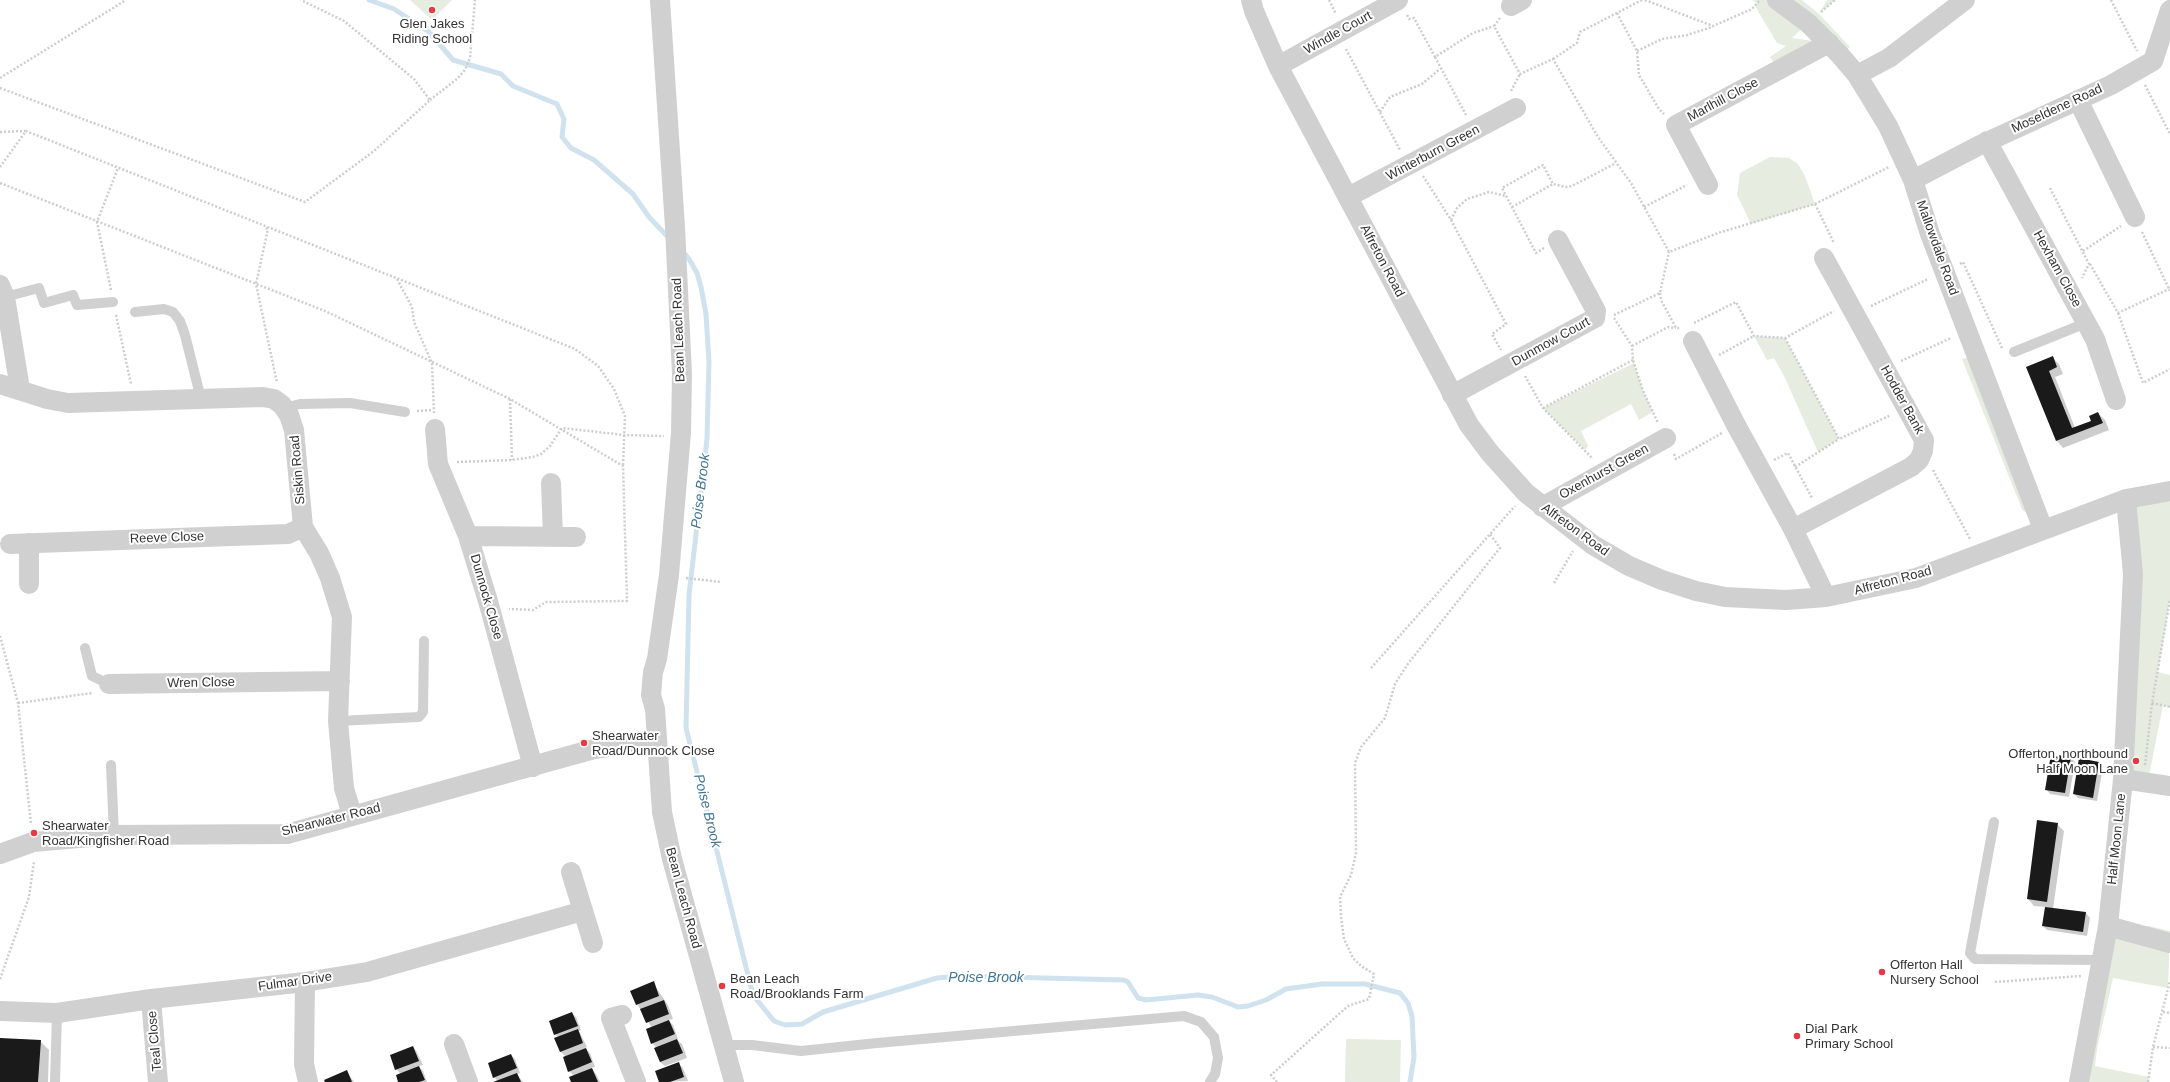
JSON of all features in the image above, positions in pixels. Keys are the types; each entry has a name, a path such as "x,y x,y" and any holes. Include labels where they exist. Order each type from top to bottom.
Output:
{"street":[{"name":"Bean Leach Road","path":"660,0 675,227 682,374 681,436 669,575 657,659 659,678 655,709 656,740 662,812 672,859 734,1082"},
{"name":"Alfreton Road","path":"1252,0 1254,11 1278,66 1469,425 1526,493 1542,507 1582,536 1629,566 1662,580 1696,591 1725,597 1786,600 1826,597 1916,578 2126,499 2170,491"},
{"name":"Mallowdale Road","path":"1777,0 1808,23 1829,43 1856,75 1888,126 1912,180 1930,234 2044,529"},
{"path":"1856,75 1889,58 1965,0"},
{"name":"Windle Court","path":"1278,66 1338,34 1401,6"},
{"name":"Moseldene Road","path":"1912,180 1987,142 2078,100 2153,61 2170,10"},
{"name":"Marlhill Close","path":"1706,181 1676,125 1829,43"},
{"path":"2078,100 2135,217"},
{"name":"Winterburn Green","path":"1348,197 1516,108"},
{"name":"Hexham Close","path":"1987,142 2095,339 2116,400"},
{"name":"Dunmow Court","path":"1452,395 1595,318 1596,311 1558,240"},
{"name":"Hodder Bank","path":"1793,529 1911,467 1919,460 1923,451 1924,440 1824,258"},
{"path":"2,291 20,389"},
{"path":"1689,334 1705,362 1736,425 1793,529 1826,597"},
{"path":"0,384 20,389 47,399 68,403 263,397 274,399 283,406"},
{"name":"Siskin Road","path":"283,406 289,415 294,430 303,527 319,553 330,578 342,617 338,721 344,788 352,816"},
{"name":"Dunnock Close","path":"435,429 438,464 468,536 488,601 533,767"},
{"name":"Oxenhurst Green","path":"1542,507 1600,473 1666,438"},
{"path":"551,483 553,537"},
{"name":"Half Moon Lane","path":"2079,1082 2108,926 2123,779 2133,574 2126,499"},
{"name":"Reeve Close","path":"29,584 19,544 288,534 303,527"},
{"path":"468,536 576,537"},
{"name":"Wren Close","path":"109,684 340,681"},
{"name":"Shearwater Road","path":"0,854 33,842 114,835 288,834 594,750 656,740"},
{"path":"2123,779 2170,786"},
{"path":"571,872 593,943"},
{"name":"Fulmar Drive","path":"0,1012 57,1013 151,999 305,982 367,972 583,911"},
{"path":"2108,926 2170,943"},
{"path":"305,982 304,1064 308,1082"},
{"name":"Teal Close","path":"151,999 158,1082"},
{"path":"611,1018 636,1082"},
{"path":"454,1044 468,1082"}],"lane":[{"path":"2,291 39,288 44,303 72,295 77,305 113,302"},
{"path":"135,312 164,309 173,312 180,321 201,399"},
{"path":"2014,352 2086,323"},
{"path":"283,406 300,404 350,403 405,412"},
{"path":"338,721 419,717 423,712 424,641"},
{"name":"Wren Close","path":"85,648 92,676 109,684"},
{"path":"112,765 114,835"},
{"path":"1994,822 1970,953 1975,959 2100,968"},
{"path":"55,1082 57,1013"},
{"path":"724,1045 752,1045 801,1051 1184,1016 1201,1022 1214,1037 1218,1058 1215,1074 1210,1082"}],"path":[{"path":"0,78 126,0"},
{"path":"301,0 344,21 414,79 430,100"},
{"path":"0,88 305,202 374,151 430,100 457,79 465,70 470,58 475,0"},
{"path":"1494,26 1520,74 1553,60 1577,43 1580,32 1642,0"},
{"path":"1646,0 1712,26"},
{"path":"1637,51 1662,39 1687,35 1712,26 1752,9 1760,0"},
{"path":"2111,0 2170,134"},
{"path":"1435,57 1473,33 1494,26 1500,19 1513,12 1516,3"},
{"path":"1401,6 1409,19 1414,18 1440,69 1475,131"},
{"path":"1617,13 1637,51 1639,75 1659,109 1676,125"},
{"path":"1338,34 1380,112 1412,164 1451,220 1506,324 1492,334 1543,408 1593,458 1600,473"},
{"path":"1553,60 1598,137 1616,162 1644,207 1669,252 1660,293 1661,300 1676,328"},
{"path":"1380,112 1390,97 1422,84 1440,69"},
{"path":"2166,127 2170,125"},
{"path":"0,167 26,131"},
{"path":"0,132 26,131 575,349 598,366 614,389 625,416 623,466 627,601 546,602 533,610 510,610 488,601"},
{"path":"1669,252 1718,233 1815,204 1903,160"},
{"path":"1512,207 1553,184 1566,187 1572,186 1616,162"},
{"path":"1553,184 1543,165 1502,188 1536,253 1558,240"},
{"path":"97,222 118,168"},
{"path":"118,168 268,229 256,284 283,406"},
{"path":"1644,207 1706,181"},
{"path":"0,183 325,311 510,399 562,428 623,466"},
{"path":"2050,188 2084,251 2089,264 2118,314 2142,383 2170,369"},
{"path":"1451,220 1457,208 1467,198 1489,192 1506,196"},
{"path":"1815,204 1837,250 1824,258"},
{"path":"2084,251 2135,217 2170,290 2118,314"},
{"path":"1881,301 1963,262 2005,353 2014,352"},
{"path":"2072,297 2089,264"},
{"path":"397,279 412,307 414,322 432,363 435,429"},
{"path":"1660,293 1612,316 1632,346 1633,360 1643,391 1676,459 1736,425"},
{"path":"1632,346 1668,328 1676,328 1689,334 1736,302 1754,336"},
{"path":"1705,362 1754,336 1785,338 1848,302"},
{"path":"1915,354 1968,330"},
{"path":"1785,338 1839,438"},
{"path":"1543,408 1633,360"},
{"path":"510,399 512,460"},
{"path":"1795,467 1839,438 1906,408"},
{"path":"562,428 624,435 681,436"},
{"path":"438,464 512,460 541,454 550,446 562,428"},
{"path":"1923,451 1978,554"},
{"path":"1788,452 1820,515"},
{"path":"1371,668 1526,493"},
{"path":"1277,1082 1271,1075 1348,1006 1369,999 1374,974 1361,966 1353,958 1344,940 1341,917 1340,897 1351,875 1356,853 1355,763 1361,747 1385,718 1395,684 1407,665 1500,548 1490,534"},
{"path":"1554,583 1582,536"},
{"path":"680,577 721,582"},
{"path":"2143,782 2152,703 2170,599"},
{"path":"0,636 18,703 34,858 29,897 0,979"},
{"path":"18,703 100,692 109,684"},
{"path":"2152,703 2170,707"},
{"path":"1996,982 2100,968"},
{"path":"2148,1082 2153,1047 2170,981"},
{"path":"2163,1012 2170,1013"},
{"path":"2153,1047 2170,1048"}],"shaded area":[{"name":"Glen Jakes Riding School","path":"410,0 452,0 432,20"},
{"path":"1752,0 1802,0 1819,14 1850,47 1840,55 1829,43 1779,70 1770,57 1786,46 1777,43 1755,6 1757,3","holes":["1808,23 1828,43 1792,38"]},
{"path":"1827,0 1835,0 1819,14"},
{"path":"1770,157 1789,158 1798,164 1805,176 1815,204 1751,224 1737,195 1740,173"},
{"path":"1754,336 1785,338 1839,439 1818,452 1784,376 1774,358 1767,360"},
{"path":"1978,355 2043,529 2022,509 1962,359"},
{"path":"1634,363 1643,391 1653,412 1639,420 1631,404 1581,431 1588,446 1585,450 1543,408"},
{"path":"2170,491 2170,599 2158,672 2170,675 2170,707 2163,705 2150,771 2143,781 2123,779 2126,499"},
{"path":"2108,926 2149,926 2170,931 2168,988 2113,978 2097,1049 2095,1066 2149,1077 2148,1082 2079,1082"},
{"path":"1346,1039 1401,1040 1400,1082 1345,1082"}],"building":[{"path":"2053,356 2057,367 2049,371 2072,428 2091,421 2089,416 2098,412 2103,423 2056,441 2026,367"},
{"path":"2051,754 2071,757 2065,793 2045,790"},
{"path":"2079,758 2099,762 2093,798 2073,794"},
{"path":"2037,820 2058,823 2047,902 2027,899"},
{"path":"2045,907 2086,912 2083,932 2042,926"},
{"path":"654,981 659,996 636,1005 630,991"},
{"path":"664,1000 669,1014 646,1023 640,1009"},
{"path":"572,1012 578,1026 554,1035 549,1021"},
{"path":"669,1020 675,1034 651,1044 646,1029"},
{"path":"578,1029 583,1043 560,1052 554,1038"},
{"path":"0,1038 41,1040 38,1082 0,1082"},
{"path":"677,1039 683,1053 660,1062 654,1048"},
{"path":"413,1046 419,1061 395,1070 390,1055"},
{"path":"586,1048 592,1062 568,1072 563,1057"},
{"path":"511,1054 517,1068 493,1078 488,1063"},
{"path":"679,1062 684,1077 670,1082 659,1082 655,1071"},
{"path":"419,1066 425,1080 419,1082 398,1082 396,1075"},
{"path":"592,1068 598,1082 571,1082 569,1077"},
{"path":"347,1070 352,1082 325,1082 324,1080"},
{"path":"517,1073 521,1082 493,1082"}],"waterway":[{"name":"Poise Brook","path":"369,0 394,9 429,32 453,60 501,74 513,86 557,104 564,119 562,137 571,148 594,160 633,194 649,217 669,238"},
{"name":"Poise Brook","path":"683,252 697,273 701,287 706,314 709,362 707,439 689,595 686,728 753,995 774,1021 785,1025 802,1024 823,1012 937,978 962,976 1124,980 1128,982 1138,998 1146,1000 1198,995 1212,997 1238,1007 1248,1006 1266,1000 1286,989 1322,984 1365,984 1400,993 1408,1003 1412,1016 1414,1057 1410,1082"}],"place":[{"name":"Glen Jakes Riding School","path":"432,10"},
{"name":"Shearwater Road/Dunnock Close","path":"584,743"},
{"name":"Offerton, northbound Half Moon Lane","path":"2136,761"},
{"name":"Shearwater Road/Kingfisher Road","path":"34,833"},
{"name":"Offerton Hall Nursery School","path":"1882,972"},
{"name":"Bean Leach Road/Brooklands Farm","path":"722,986"},
{"name":"Dial Park Primary School","path":"1797,1036"}]}
